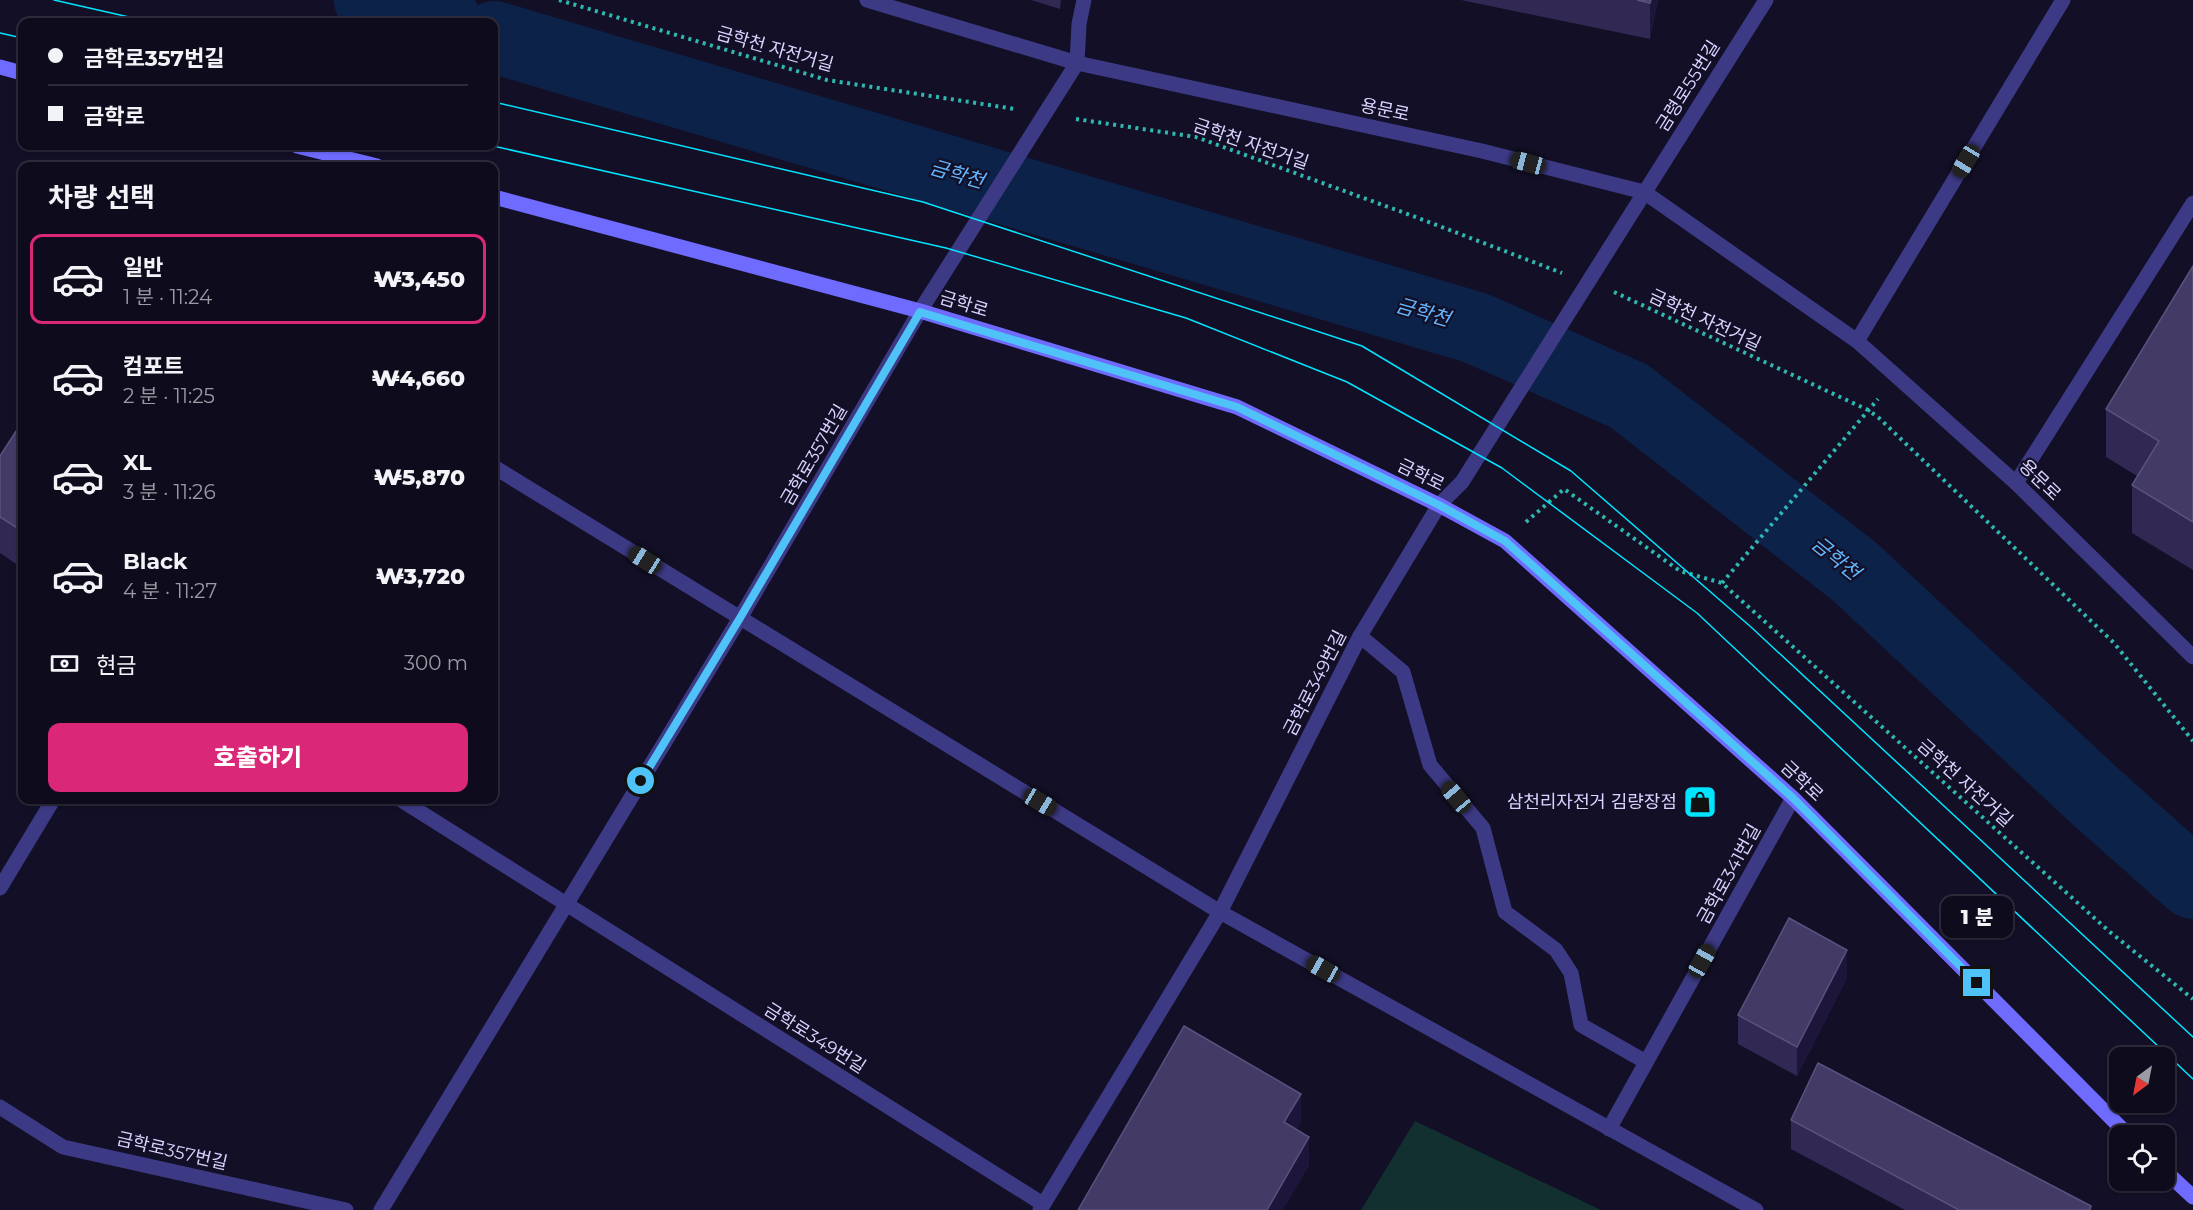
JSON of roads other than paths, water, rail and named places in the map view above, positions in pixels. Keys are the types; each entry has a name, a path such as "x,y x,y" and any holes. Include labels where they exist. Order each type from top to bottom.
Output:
{"main road":[{"path":"0,67 18,72"},
{"path":"313,150 361,162"},
{"name":"금학로","path":"498,198 920,312 1237,407 1439,505 1505,541 1793,798 2118,1125"},
{"path":"2175,1180 2193,1197"}],"street":[{"name":"용문로","path":"867,0 1077,63 1482,151 1644,192 1857,341 2016,483 2192,653"},
{"path":"1077,63 1079,24 1084,0"},
{"name":"금령로55번길","path":"1615,237 1766,0"},
{"path":"1857,341 2063,0"},
{"name":"금학로357번길","path":"381,1210 740,618 920,312 1077,63"},
{"path":"2016,483 2193,203"},
{"name":"금학로349번길","path":"567,904 1041,1207 1220,912 1360,636 1439,505 1462,483 1615,237"},
{"path":"498,469 1220,912 1756,1210"},
{"path":"1360,636 1403,672 1430,765 1483,828 1505,912 1556,950 1571,973 1581,1025 1646,1062"},
{"name":"금학로341번길","path":"1609,1129 1793,798"},
{"path":"0,888 51,804"},
{"path":"407,804 567,904"},
{"name":"금학로357번길","path":"0,1107 63,1147 346,1210"}],"waterway":[{"name":"금학천","path":"370,0 432,18"},
{"name":"금학천","path":"498,38 1476,328 1629,396 1855,572 2097,798 2193,883"}],"tram line":[{"path":"54,0 133,18"},
{"path":"0,33 18,37"},
{"path":"498,103 923,202 1362,346 1571,471 1751,627 2193,1037"},
{"path":"498,147 946,248 1186,318 1347,382 1502,468 1697,613 2193,1079"}],"place":[{"name":"삼천리자전거 김량장점","path":"1700,802"}]}
